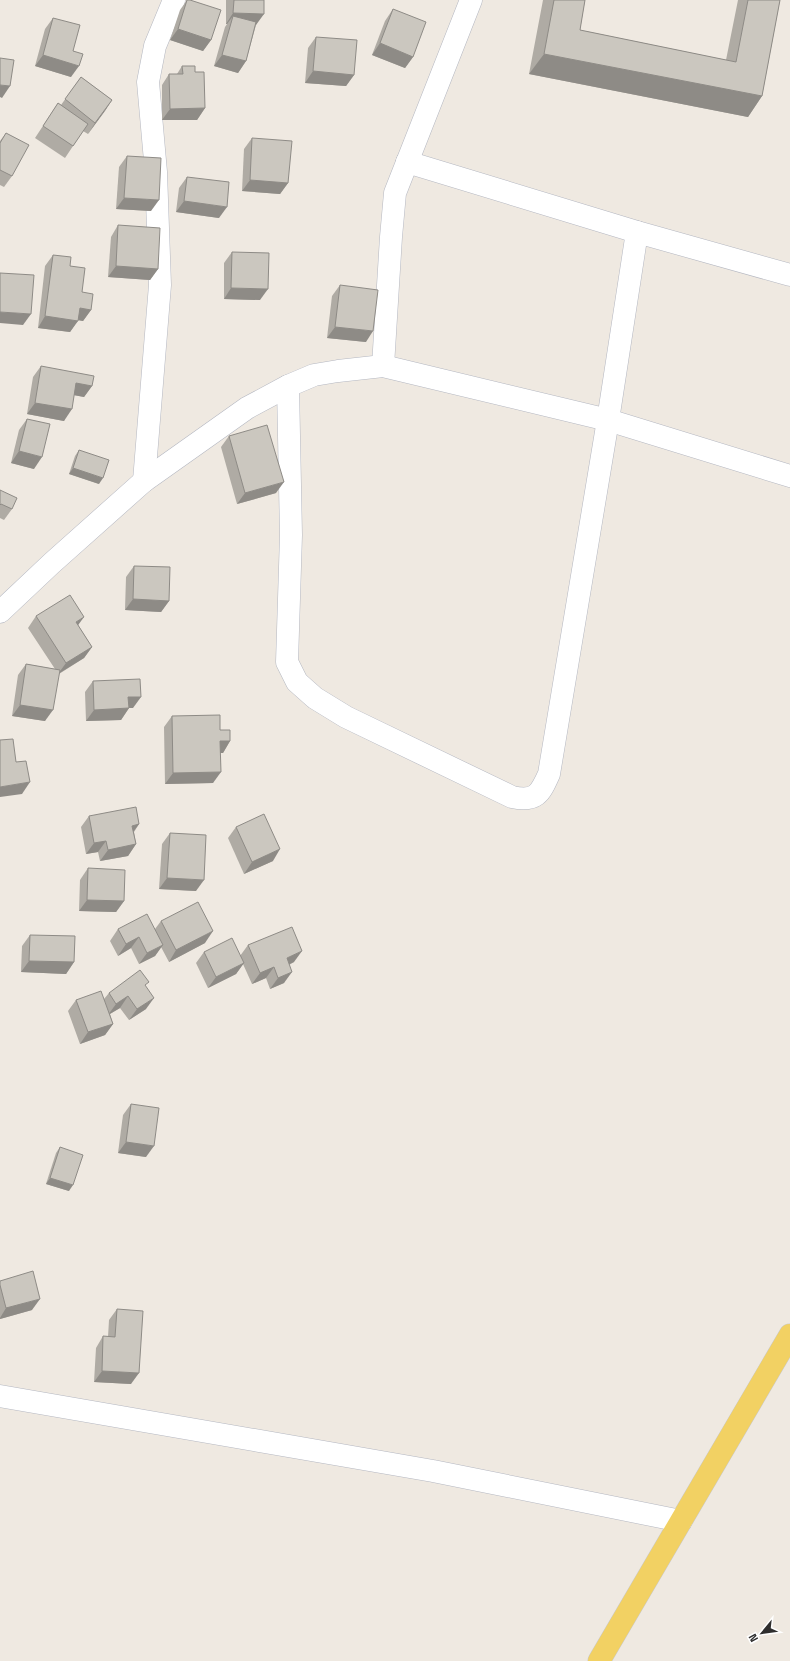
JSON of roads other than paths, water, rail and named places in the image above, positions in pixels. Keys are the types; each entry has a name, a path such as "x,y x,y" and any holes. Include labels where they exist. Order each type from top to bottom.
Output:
{"main road":[{"path":"599,1661 790,1335"}],"street":[{"path":"144,481 160,285 156,172 148,82 155,46 174,0"},
{"path":"383,366 395,193 471,0"},
{"path":"407,162 637,232 790,275"},
{"path":"288,386 291,535 287,662 297,682 315,698 346,717 512,797 524,799 535,797 542,788 548,774 608,420 637,232"},
{"path":"0,612 52,563 144,481 247,408 288,386 314,376 383,366 608,420 790,476"},
{"path":"0,1396 433,1471 681,1521"}]}
